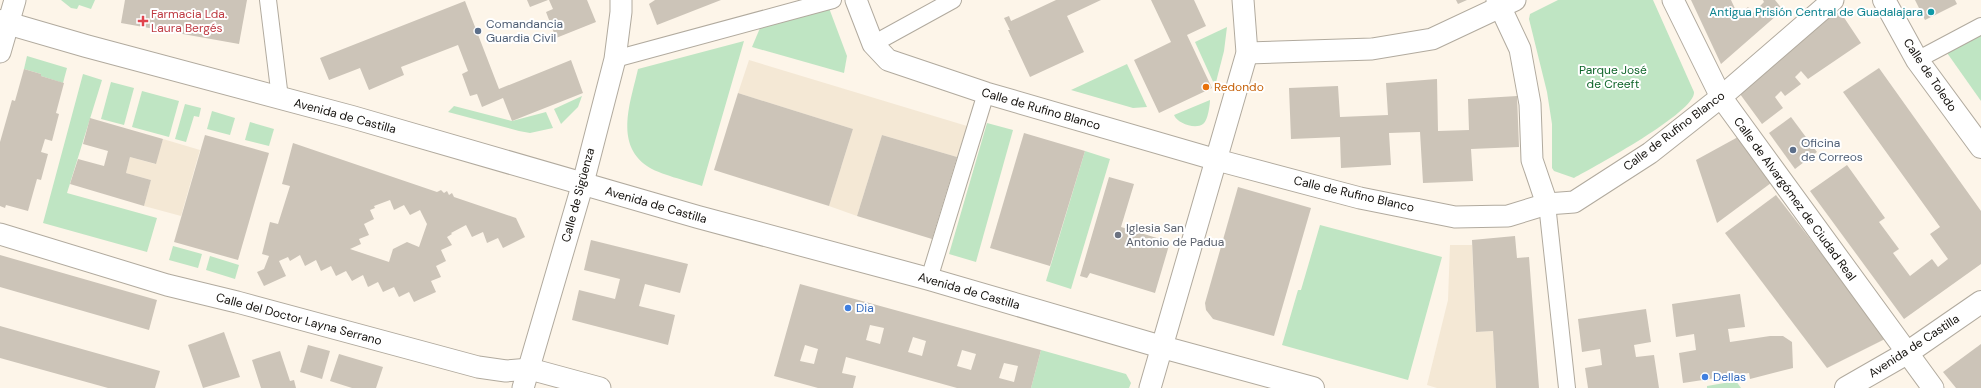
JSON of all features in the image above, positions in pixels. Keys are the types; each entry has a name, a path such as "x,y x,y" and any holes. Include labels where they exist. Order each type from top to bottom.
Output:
{"street":[{"path":"0,52 4,22 15,0"},
{"path":"268,0 280,98"},
{"name":"Calle de Sigüenza","path":"523,388 530,369 583,183 615,59 621,12 621,0"},
{"path":"615,59 833,0"},
{"name":"Calle de Rufino Blanco","path":"856,0 873,44 888,60 986,93 1217,160 1360,198 1455,217 1508,216 1547,204 1574,202 1650,154 1721,97 1833,0"},
{"path":"873,44 953,0"},
{"path":"1150,388 1247,53 1243,0"},
{"name":"Calle de Alvargómez de Ciudad Real","path":"1673,0 1721,97 1933,388"},
{"name":"Calle de Toledo","path":"1884,0 1917,60 1981,147"},
{"path":"1247,53 1372,49 1432,39 1504,2 1520,49 1530,104 1532,160 1547,204 1567,388"},
{"name":"Avenida de Castilla","path":"4,22 583,183 727,225 930,279 1162,347 1313,388"},
{"path":"1917,60 1981,26"},
{"path":"930,279 986,93"},
{"name":"Calle del Doctor Layna Serrano","path":"0,234 167,285 237,302 478,367 506,371 530,369 600,388"},
{"name":"Avenida de Castilla","path":"1846,388 1907,353 1981,302"}],"shaded area":[{"path":"749,60 967,126 957,157 882,135 857,216 829,206 853,129 738,93"},
{"path":"163,139 200,150 181,216 144,206 151,180 126,173 130,157 155,164"},
{"path":"1450,245 1472,245 1476,332 1493,331 1496,388 1437,388 1427,385 1448,300"}],"green space":[{"path":"61,0 95,0 91,9 79,5 77,9 71,8"},
{"name":"Parque José de Creeft","path":"1558,0 1653,0 1694,92 1690,101 1662,125 1574,178 1554,171 1552,168 1552,124 1547,92 1529,19 1530,14"},
{"path":"829,8 847,56 844,73 752,47 760,28"},
{"path":"1227,27 1224,51 1215,86 1195,42"},
{"path":"1981,31 1981,101 1945,50"},
{"path":"744,41 702,186 666,175 647,166 637,157 631,146 628,134 629,108 638,69"},
{"path":"27,56 67,68 63,83 24,69"},
{"path":"1127,64 1147,107 1133,108 1071,90"},
{"path":"83,74 102,80 67,193 157,218 147,252 43,223"},
{"path":"111,82 134,88 124,125 101,119"},
{"path":"142,91 179,101 169,137 132,127"},
{"path":"582,96 578,107 561,124 554,109"},
{"path":"1210,100 1206,120 1200,126 1191,126 1182,123 1174,115"},
{"path":"185,104 201,108 199,117 194,116 186,142 175,139"},
{"path":"454,106 512,121 546,112 553,128 530,133 519,131 448,112"},
{"path":"212,111 235,118 230,135 207,129"},
{"path":"250,122 274,129 269,146 245,140"},
{"path":"987,123 1013,130 976,262 949,254"},
{"path":"1085,151 1110,159 1071,289 1046,281"},
{"path":"1320,225 1442,257 1408,380 1282,345 1298,290 1301,290"},
{"path":"173,246 202,254 198,268 169,260"},
{"path":"210,256 239,265 235,279 206,270"},
{"path":"1041,350 1126,374 1131,383 1129,388 1031,388"},
{"path":"1736,381 1741,388 1707,388 1707,386"}],"building":[{"path":"125,0 247,0 239,44 121,23"},
{"path":"527,0 548,0 530,7"},
{"path":"549,0 587,0 596,22 556,38 546,12 553,9"},
{"path":"655,0 721,0 657,25 649,4"},
{"path":"1056,0 1101,0 1067,16 1084,52 1030,77 1004,18 1009,16 1011,21"},
{"path":"1151,0 1194,0 1206,26 1187,35 1212,88 1159,113 1134,60 1171,42"},
{"path":"1456,0 1467,0 1458,4"},
{"path":"1691,0 1731,0 1738,15 1748,7 1753,13 1764,2 1763,0 1775,0 1783,10 1721,64"},
{"name":"Antigua Prisión Central de Guadalajara","path":"1915,0 1955,0 1957,4 1925,20"},
{"path":"465,1 499,89 571,60 583,93 512,121 503,98 482,107 477,94 470,96 462,74 468,71 458,45 401,67 404,75 369,90 360,68 329,80 320,58"},
{"path":"1832,13 1841,13 1861,43 1808,79 1801,71 1795,77 1801,84 1785,96 1781,91 1775,97 1783,108 1762,124 1740,94"},
{"path":"1879,68 1981,211 1981,264 1904,319 1810,191 1847,165 1885,218 1879,222 1899,249 1893,253 1910,276 1932,259 1938,267 1948,259 1930,234 1940,227 1843,92"},
{"path":"24,69 64,83 56,113 59,114 52,141 45,139 41,152 48,154 41,180 37,179 28,211 6,205 5,208 0,206 0,142 12,100 15,101"},
{"path":"1437,79 1438,131 1469,130 1468,99 1517,96 1519,147 1471,149 1473,181 1423,183 1420,132 1389,133 1391,165 1341,168 1340,137 1291,139 1289,88 1338,86 1340,117 1388,115 1386,83"},
{"path":"738,93 853,129 829,206 714,170"},
{"path":"1791,117 1817,152 1795,169 1769,133"},
{"path":"90,118 163,139 156,164 130,157 126,173 151,180 144,206 70,184 78,159 104,166 108,151 83,144"},
{"path":"1024,133 1085,151 1050,266 990,248"},
{"path":"205,135 269,153 238,260 174,242"},
{"path":"882,135 957,157 932,239 857,216"},
{"path":"1738,137 1771,183 1717,223 1696,160"},
{"path":"293,143 437,192 441,190 444,193 447,191 449,195 452,193 454,197 516,218 525,237 503,248 498,238 487,243 483,232 472,237 466,225 451,233 452,234 447,237 452,245 441,250 446,261 436,266 441,277 431,281 436,292 414,302 409,292 399,297 394,287 383,292 378,282 368,287 363,275 352,281 346,271 336,276 331,266 321,271 316,260 305,266 300,255 290,261 288,257 279,261 286,276 264,286 257,272 264,269 269,256 262,254 270,222 278,224 290,186 282,184","holes":["390,200 394,210 404,205 410,215 420,210 427,224 419,247 407,242 393,249 389,262 350,249 361,244 359,239 369,235 364,224 374,219 370,210 375,208 374,206"]},
{"name":"Iglesia San Antonio de Padua","path":"1109,177 1134,184 1121,227 1170,242 1155,293 1090,273 1087,278 1080,276"},
{"path":"1238,187 1311,208 1274,336 1213,319 1206,310 1205,303"},
{"path":"1776,195 1887,338 1827,368 1725,233"},
{"path":"1515,236 1517,258 1529,257 1539,388 1496,388 1493,331 1476,332 1472,240"},
{"path":"591,240 688,264 680,293 645,284 639,306 675,315 668,345 572,320 579,290 615,299 620,279 584,270"},
{"path":"0,255 157,300 149,330 0,287"},
{"path":"800,284 1041,350 1031,388 957,388 846,357 842,373 856,376 853,388 818,388 774,376","holes":["870,325 884,328 880,344 866,340","913,337 926,341 922,356 908,352","805,345 818,349 814,364 800,361","962,350 976,354 971,370 957,366","1004,363 1018,366 1014,382 999,378"]},
{"path":"1740,294 1745,327 1728,329 1730,342 1770,336 1783,336 1792,342 1793,368 1750,379 1749,373 1683,383 1679,353 1696,350 1694,334 1676,337 1672,304"},
{"path":"1646,309 1651,342 1634,345 1636,357 1654,355 1659,388 1588,388 1585,368 1602,365 1600,349 1582,352 1578,319"},
{"path":"0,326 160,371 155,388 108,388 0,358"},
{"path":"224,332 240,377 203,388 188,345"},
{"path":"1981,344 1981,388 1956,388 1943,372"},
{"path":"308,345 330,351 322,379 300,372"},
{"path":"280,351 290,381 294,380 296,388 261,388 252,360"},
{"path":"339,354 383,367 376,388 352,388 330,381"}],"place":[{"name":"Antigua Prisión Central de Guadalajara","path":"1931,12"},
{"name":"Farmacia Lda. Laura Bergés","path":"143,21"},
{"name":"Comandancia Guardia Civil","path":"478,31"},
{"name":"Redondo","path":"1206,87"},
{"name":"Oficina de Correos","path":"1793,150"},
{"name":"Iglesia San Antonio de Padua","path":"1118,235"},
{"name":"Dia","path":"848,308"},
{"name":"Dellas","path":"1705,377"}]}
